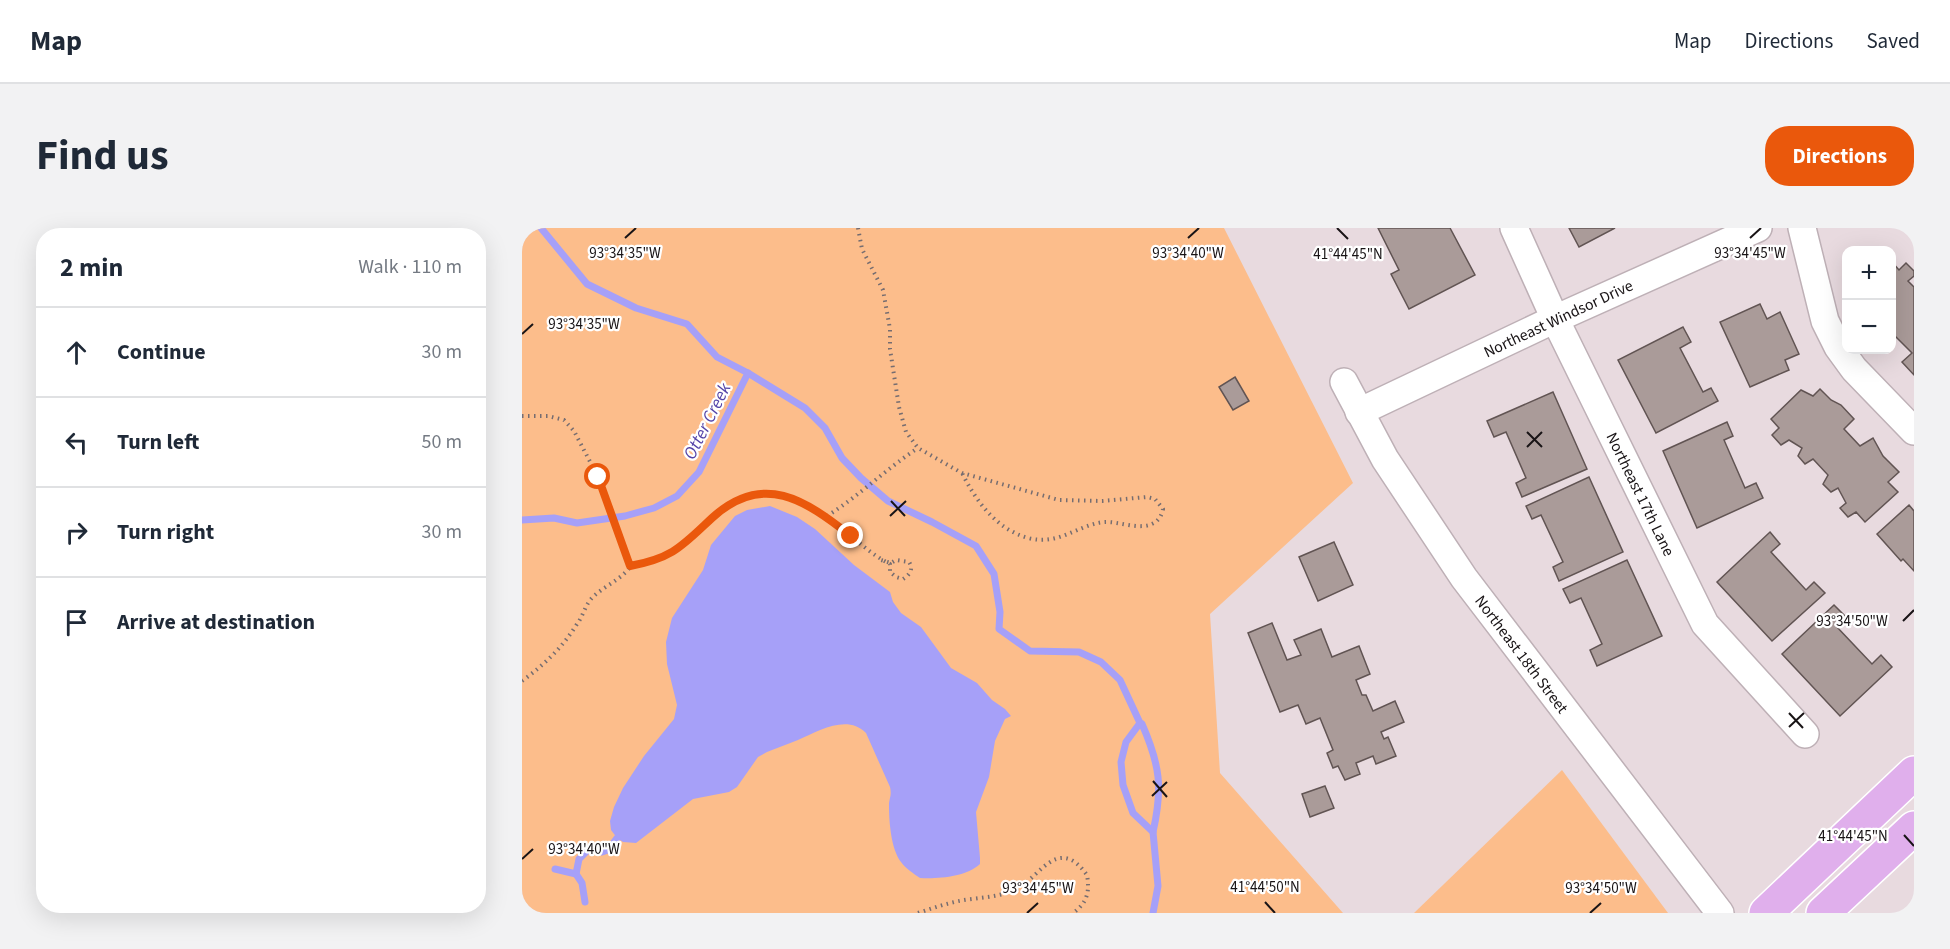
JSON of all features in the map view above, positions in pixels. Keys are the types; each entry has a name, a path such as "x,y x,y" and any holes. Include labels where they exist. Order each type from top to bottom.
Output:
{"main road":[{"path":"1766,913 1914,773"},
{"path":"1823,913 1914,828"}],"street":[{"name":"Northeast 17th Lane","path":"1514,228 1555,319 1705,624 1805,735"},
{"name":"Northeast Windsor Drive","path":"1359,412 1555,319 1758,228"},
{"path":"1802,228 1825,321 1838,347 1854,369 1914,431"},
{"name":"Northeast 18th Street","path":"1344,382 1386,459 1464,578 1720,913"}],"path":[{"path":"858,228 862,249 883,290 899,407 906,432 918,448 962,473 1059,500 1101,501 1147,497 1155,499 1163,509 1161,516 1153,524 1143,526 1104,522 1068,536 1046,540 1029,538 1002,526 984,508 962,473"},
{"path":"522,416 548,416 564,420 574,431 584,446 598,477 630,566 624,576 590,600 580,620 560,649 546,664 522,681"},
{"path":"827,516 918,448"},
{"path":"630,566 654,561 674,552 723,510 745,497 759,493 774,493 791,498 827,516 881,560 890,564 890,572 896,577 903,579 909,575 911,569 909,562 896,560 891,563 881,560"},
{"path":"918,913 947,903 1005,894 1031,880 1051,861 1060,858 1068,858 1078,864 1088,875 1087,898 1082,907 1073,913"}],"shaded area":[{"path":"522,228 1224,228 1353,483 1210,614 1220,773 1343,913 522,913"},
{"path":"770,506 797,517 815,529 854,565 890,592 893,602 901,613 921,627 951,668 977,683 1011,716 1005,719 995,741 989,777 976,812 980,864 967,872 952,876 920,878 903,864 895,850 891,835 890,787 866,733 858,727 842,724 824,729 758,757 737,787 729,792 693,799 636,843 623,842 611,830 610,821 614,807 623,788 644,756 674,719 677,705 667,664 666,642 672,618 703,570 711,545 735,516 747,510"},
{"path":"1562,770 1668,913 1414,913"}],"building":[{"path":"1378,228 1450,228 1475,275 1409,309 1391,274 1399,270"},
{"path":"1569,228 1615,228 1579,247"},
{"path":"1906,263 1914,271 1914,276 1908,281 1914,287 1914,375 1902,362 1912,353 1896,337 1896,267 1899,270"},
{"path":"1760,304 1767,319 1780,312 1799,354 1785,360 1789,370 1750,387 1720,322"},
{"path":"1683,327 1691,342 1680,348 1703,392 1711,388 1718,401 1656,433 1618,360"},
{"path":"1235,377 1249,401 1233,410 1219,387"},
{"path":"1820,389 1831,400 1841,405 1854,419 1844,429 1860,446 1873,438 1883,456 1899,472 1888,482 1898,492 1865,522 1856,512 1848,517 1840,508 1846,503 1838,488 1831,492 1823,484 1828,475 1813,459 1805,464 1798,456 1802,448 1789,440 1781,445 1772,435 1779,428 1771,419 1801,390 1813,396"},
{"path":"1553,392 1587,469 1522,497 1516,483 1526,478 1506,432 1494,437 1487,421"},
{"path":"1727,422 1733,436 1724,440 1745,488 1756,483 1763,498 1697,528 1663,451"},
{"path":"1589,477 1623,552 1559,581 1553,567 1563,562 1541,515 1532,519 1526,506"},
{"path":"1909,505 1914,511 1914,571 1903,559 1901,561 1877,534"},
{"path":"1770,532 1780,544 1771,552 1806,590 1814,582 1825,593 1772,641 1717,582"},
{"path":"1334,542 1353,585 1318,601 1299,557"},
{"path":"1627,560 1662,636 1597,666 1590,650 1602,644 1581,598 1570,603 1563,589"},
{"path":"1834,605 1846,617 1836,626 1872,664 1881,655 1892,667 1840,716 1782,654"},
{"path":"1272,623 1287,660 1301,655 1294,640 1321,629 1332,657 1359,646 1370,674 1356,680 1362,695 1366,695 1373,711 1395,701 1404,722 1381,732 1384,739 1388,737 1396,756 1376,764 1373,756 1356,763 1360,774 1345,780 1338,766 1333,768 1327,753 1333,750 1320,718 1306,724 1298,705 1280,712 1248,633"},
{"path":"1325,786 1334,808 1310,817 1302,794"}],"waterway":[{"path":"541,228 587,284 636,308 687,324 717,357 805,408 825,428 842,458 888,501 976,546 994,574 1000,612 999,629 1030,651 1079,652 1101,662 1120,680 1140,723 1126,742 1121,762 1123,785 1133,813 1153,832 1158,886 1153,913"},
{"name":"Otter Creek","path":"522,520 554,518 577,523 625,516 654,508 677,496 699,472 748,373"},
{"path":"1142,724 1153,752 1158,777 1158,802 1153,832"},
{"path":"585,902 582,883 576,874 579,859 591,847 602,852 608,850 617,838"},
{"path":"555,869 576,874"}],"route":[{"path":"598,477 630,566 654,561 674,552 723,510 745,497 759,493 774,493 791,498 827,516 851,536"}]}
